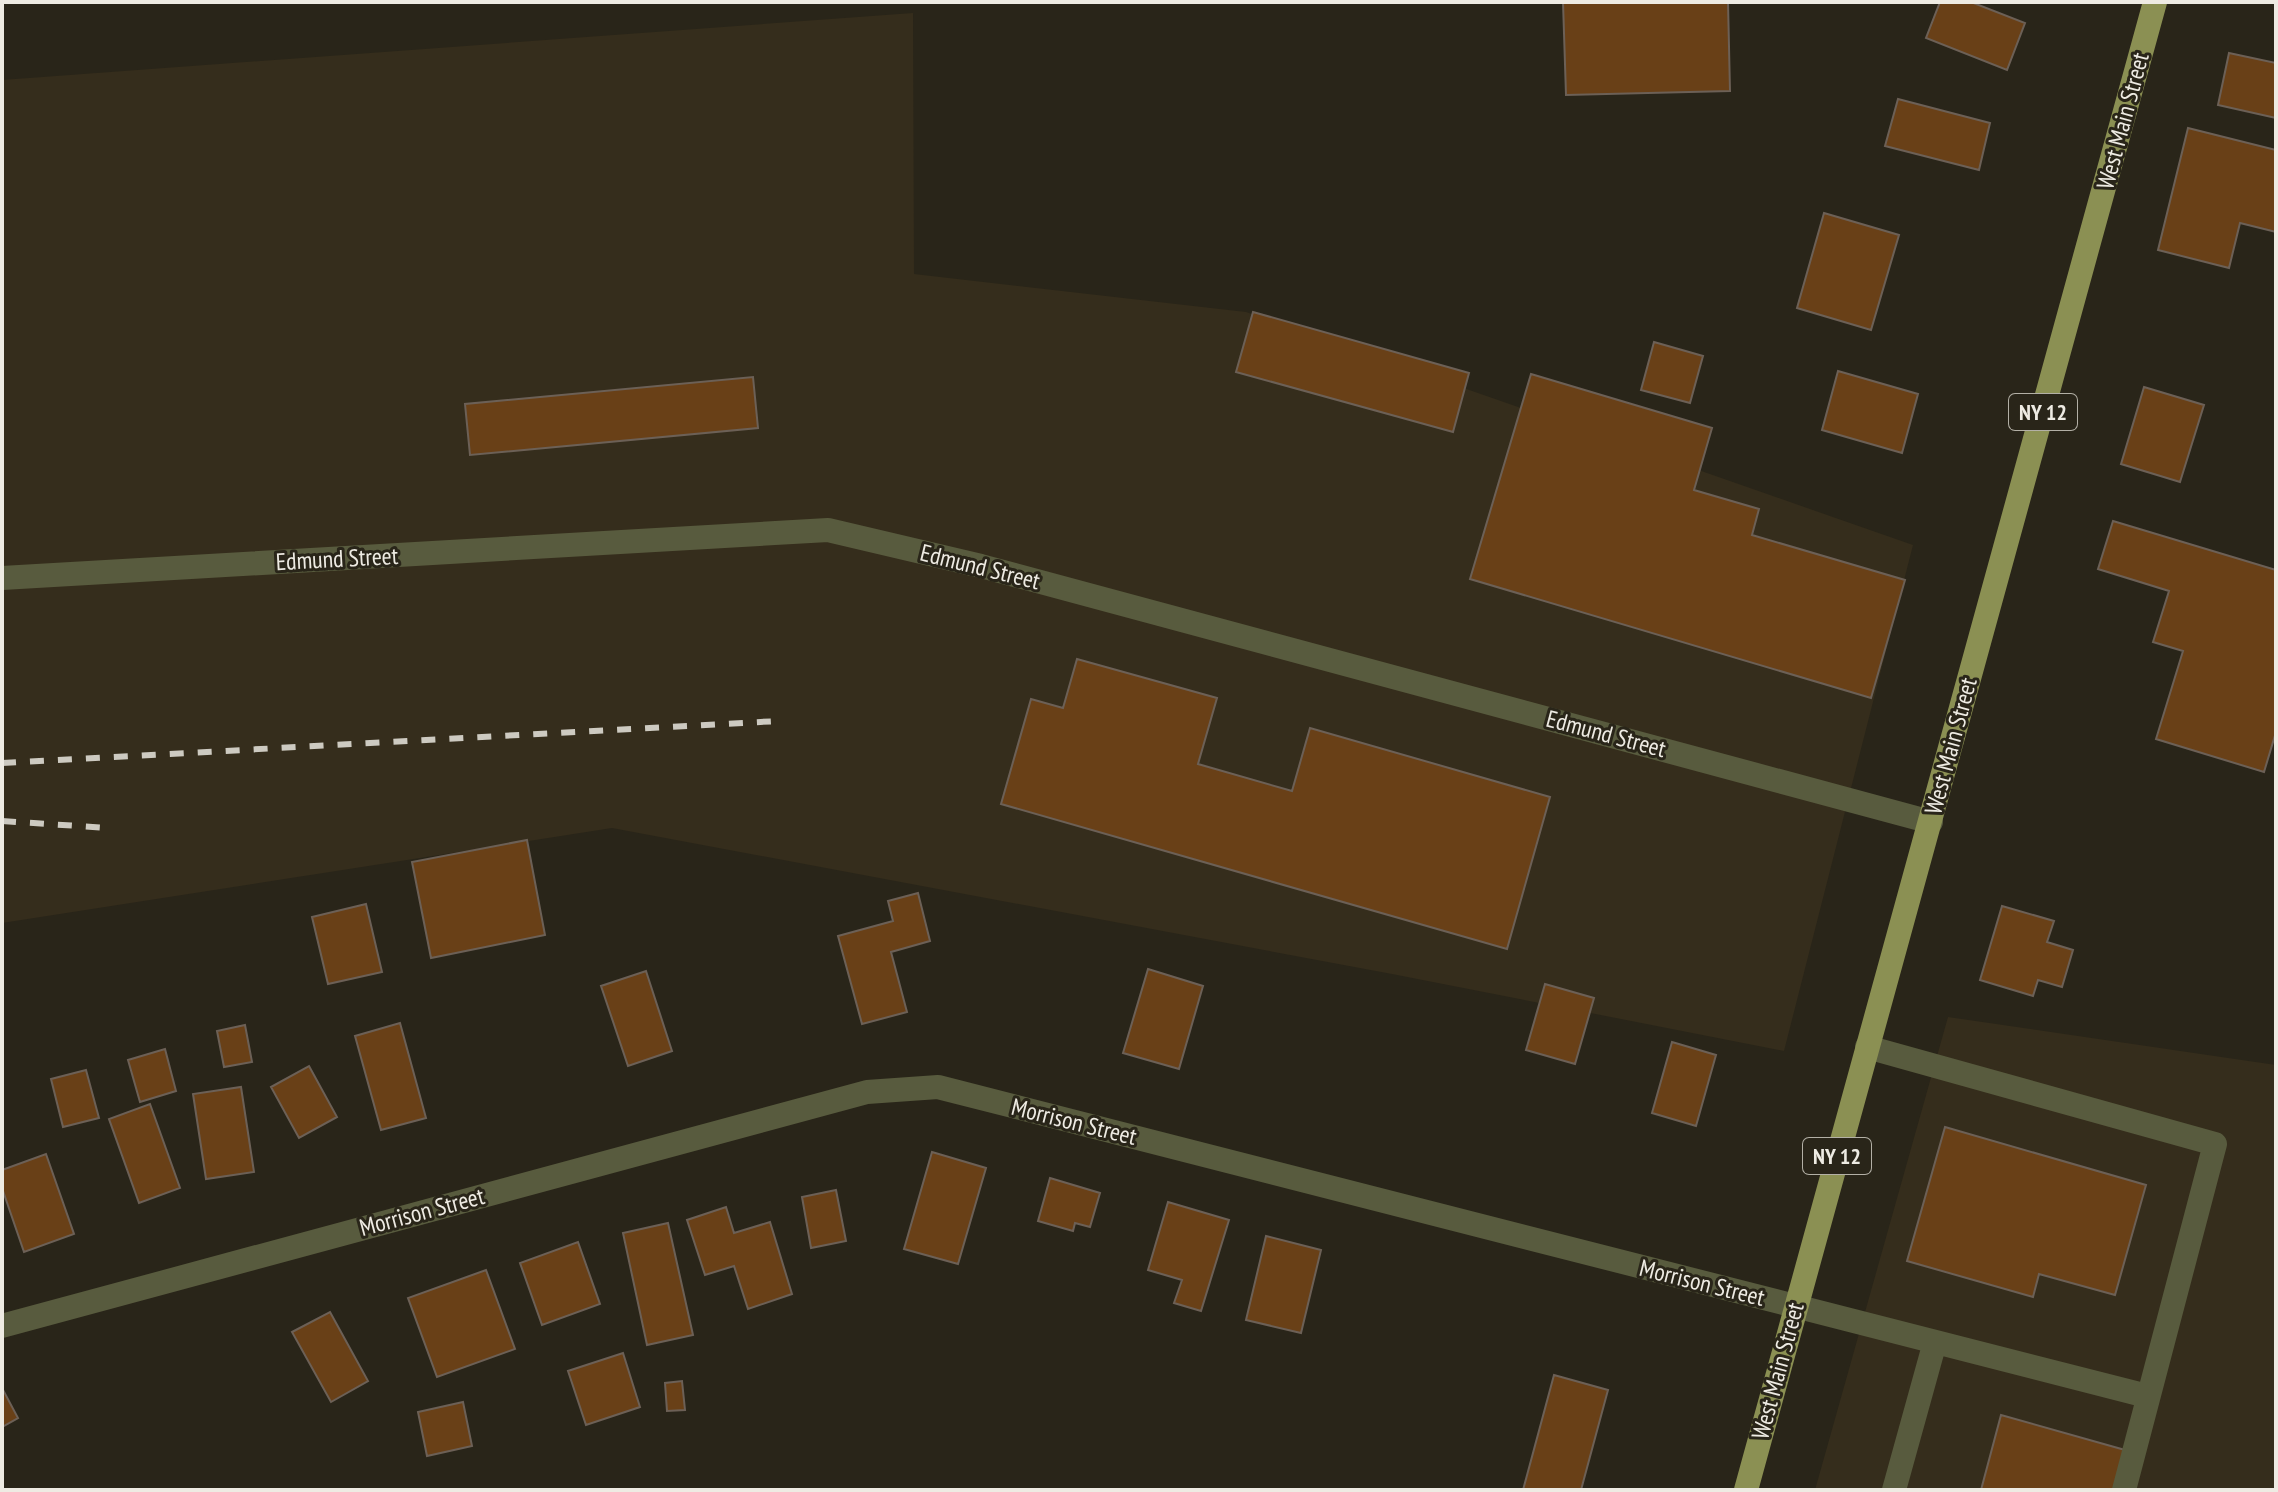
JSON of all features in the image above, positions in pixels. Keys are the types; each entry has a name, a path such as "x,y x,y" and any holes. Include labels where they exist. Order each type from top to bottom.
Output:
{"main road":[{"name":"West Main Street","path":"1746,1490 2155,2"}],"street":[{"name":"Edmund Street","path":"2,578 828,530 981,566 1931,822"},
{"path":"1867,1047 2215,1144 2124,1490"},
{"name":"Morrison Street","path":"2,1326 867,1092 938,1087 2147,1396"},
{"path":"1894,1490 1935,1342"}],"shaded area":[{"path":"913,13 914,274 1246,312 1913,545 1784,1051 612,828 2,923 2,80"},
{"path":"1948,1017 2276,1065 2276,1490 1815,1490"}],"building":[{"path":"1563,2 1728,2 1730,91 1566,95"},
{"path":"1940,2 1971,2 2025,23 2007,70 1926,38"},
{"path":"2229,53 2276,63 2276,118 2218,105"},
{"path":"1898,99 1990,123 1979,170 1885,146"},
{"path":"2188,128 2276,150 2276,232 2240,223 2229,268 2158,250"},
{"path":"1824,213 1899,235 1871,330 1797,308"},
{"path":"1253,312 1469,373 1453,432 1236,372"},
{"path":"1654,342 1703,356 1690,403 1641,390"},
{"path":"1838,371 1918,394 1902,453 1822,430"},
{"path":"1531,374 1712,428 1694,490 1759,509 1752,535 1905,580 1871,698 1470,579"},
{"path":"753,377 758,428 470,455 465,404"},
{"path":"2144,387 2204,405 2180,482 2121,464"},
{"path":"2113,521 2276,570 2276,732 2264,772 2156,739 2183,651 2153,642 2169,591 2098,569"},
{"path":"1077,659 1217,698 1198,764 1292,791 1310,728 1550,797 1507,949 1001,804 1031,699 1063,708"},
{"path":"527,840 545,935 431,958 412,862"},
{"path":"918,893 930,941 891,952 907,1012 862,1024 838,936 893,921 888,901"},
{"path":"366,904 382,972 328,984 312,917"},
{"path":"2002,906 2054,921 2047,942 2073,950 2062,987 2038,980 2033,996 1980,980"},
{"path":"1148,969 1203,986 1179,1069 1123,1053"},
{"path":"646,971 672,1051 628,1066 601,986"},
{"path":"1545,984 1594,998 1575,1064 1526,1050"},
{"path":"400,1023 426,1118 381,1130 355,1036"},
{"path":"245,1025 252,1062 224,1067 217,1031"},
{"path":"1672,1042 1716,1055 1696,1126 1652,1113"},
{"path":"165,1049 176,1091 140,1102 128,1060"},
{"path":"309,1066 337,1117 299,1138 271,1087"},
{"path":"86,1070 99,1118 63,1127 51,1079"},
{"path":"241,1087 254,1172 206,1179 193,1094"},
{"path":"150,1104 180,1188 139,1203 109,1119"},
{"path":"1945,1127 2146,1185 2115,1295 2039,1274 2033,1297 1907,1261"},
{"path":"932,1152 986,1168 958,1264 904,1249"},
{"path":"46,1154 74,1234 24,1252 2,1188 2,1170"},
{"path":"1050,1178 1100,1193 1090,1227 1075,1223 1073,1231 1038,1221"},
{"path":"836,1190 846,1241 811,1248 802,1197"},
{"path":"1168,1202 1229,1220 1201,1311 1174,1303 1182,1280 1148,1270"},
{"path":"726,1207 734,1233 770,1222 792,1294 748,1309 734,1266 705,1275 687,1220"},
{"path":"668,1223 693,1335 647,1345 623,1233"},
{"path":"1266,1236 1321,1250 1301,1333 1246,1320"},
{"path":"578,1242 600,1304 542,1325 520,1263"},
{"path":"486,1270 515,1349 437,1377 408,1298"},
{"path":"330,1312 368,1381 331,1402 292,1332"},
{"path":"623,1353 640,1407 586,1425 568,1371"},
{"path":"1554,1375 1608,1390 1581,1490 1523,1490"},
{"path":"682,1381 685,1410 667,1411 665,1383"},
{"path":"2,1388 18,1418 2,1427"},
{"path":"463,1402 472,1446 427,1456 418,1412"},
{"path":"2001,1415 2125,1450 2114,1490 1981,1490"}],"railway":[{"path":"2,763 778,721"},
{"path":"2,821 108,828"}]}
